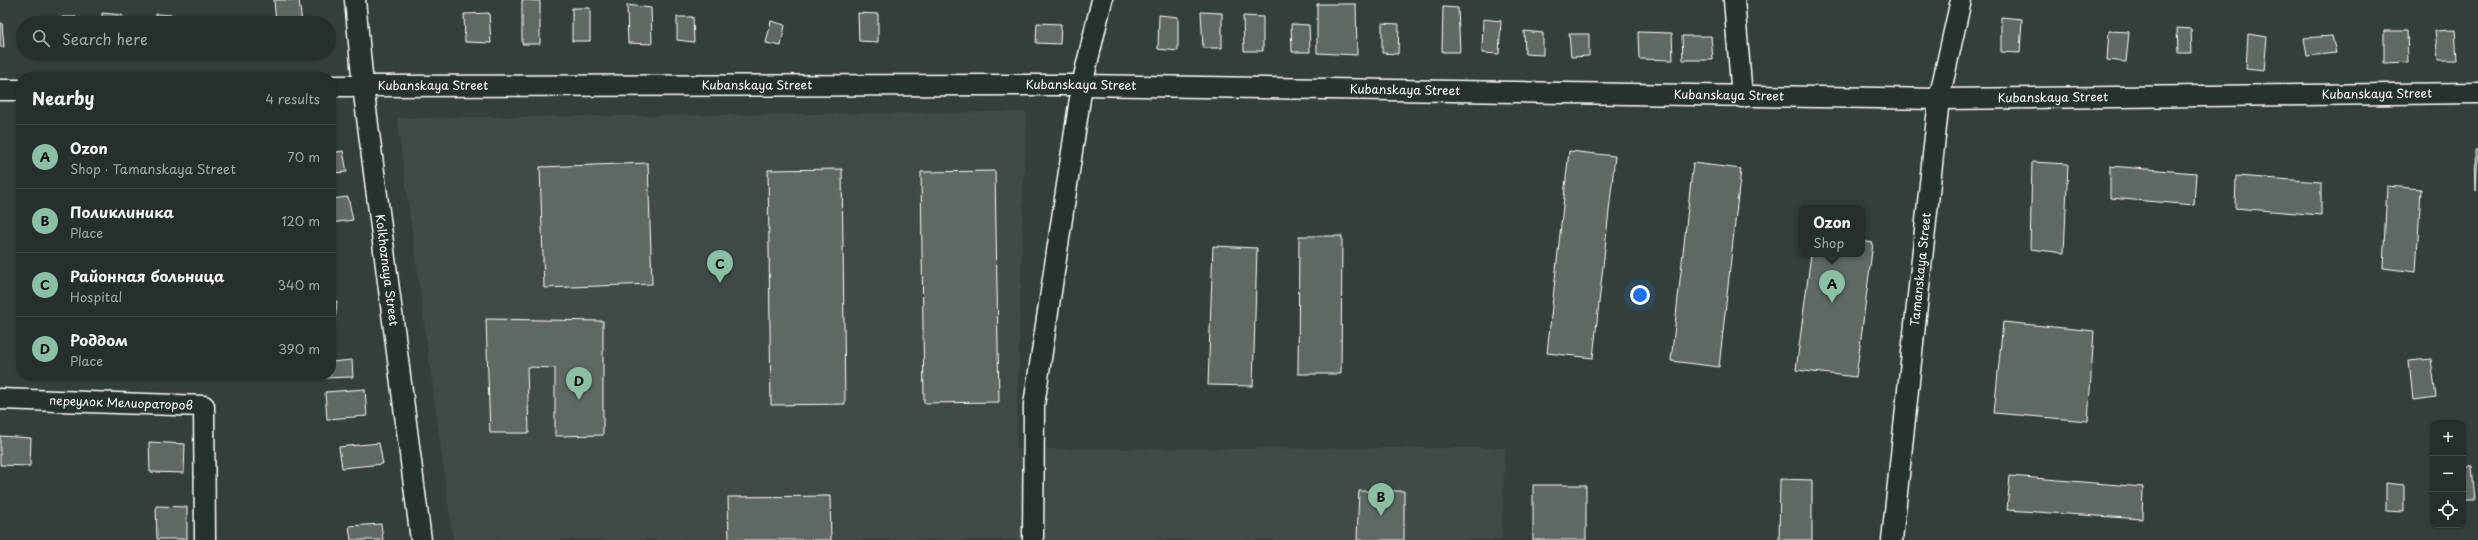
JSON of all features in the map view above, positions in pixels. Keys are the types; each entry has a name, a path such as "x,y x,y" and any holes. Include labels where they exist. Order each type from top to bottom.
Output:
{"street":[{"name":"Kolkhoznaya Street","path":"355,0 363,86 421,540"},
{"path":"1033,540 1034,405 1082,85 1102,0"},
{"path":"1734,0 1742,97"},
{"name":"Tamanskaya Street","path":"1892,540 1939,99 1961,0"},
{"name":"Kubanskaya Street","path":"336,86 1082,85 1742,97 1939,99 2478,93"},
{"path":"0,90 16,90"},
{"name":"переулок Мелиораторов","path":"0,399 204,406 205,540"}],"shaded area":[{"path":"1026,112 1016,449 1505,448 1502,540 453,540 397,118"}],"building":[{"path":"274,0 299,0 301,16 275,16"},
{"path":"522,0 540,1 540,44 522,44"},
{"path":"1317,4 1356,4 1357,55 1317,53"},
{"path":"627,5 651,8 652,44 628,43"},
{"path":"1443,7 1458,8 1460,52 1442,52"},
{"path":"572,8 590,8 590,41 572,41"},
{"path":"1201,12 1222,13 1222,48 1203,48"},
{"path":"102,13 122,15 122,16 102,16"},
{"path":"489,13 491,43 465,42 464,14"},
{"path":"858,13 878,14 878,42 859,41"},
{"path":"156,14 172,15 172,16 156,16"},
{"path":"1159,15 1178,17 1178,51 1158,49"},
{"path":"1243,16 1263,17 1263,51 1244,51"},
{"path":"677,17 693,17 694,42 677,40"},
{"path":"2001,17 2022,19 2020,53 2001,52"},
{"path":"1483,19 1501,21 1499,54 1482,53"},
{"path":"771,21 785,25 781,46 766,43"},
{"path":"0,23 2,23 4,47 0,47"},
{"path":"1037,23 1061,24 1060,44 1036,43"},
{"path":"1382,23 1399,24 1398,54 1382,53"},
{"path":"1291,24 1309,25 1310,52 1292,52"},
{"path":"2177,28 2191,29 2192,53 2178,53"},
{"path":"2455,30 2457,60 2438,60 2435,31"},
{"path":"1524,31 1543,33 1543,55 1525,54"},
{"path":"2109,31 2129,32 2126,62 2107,60"},
{"path":"2384,31 2407,31 2408,62 2384,63"},
{"path":"1638,32 1672,33 1673,60 1639,59"},
{"path":"1569,34 1589,34 1589,56 1571,57"},
{"path":"2248,34 2267,37 2264,71 2246,69"},
{"path":"1682,36 1711,36 1713,60 1683,60"},
{"path":"2332,36 2336,53 2307,56 2304,38"},
{"path":"2475,150 2478,150 2476,191"},
{"path":"343,151 347,172 336,173 336,152"},
{"path":"1569,151 1615,156 1593,358 1547,353"},
{"path":"2032,162 2068,164 2064,253 2030,249"},
{"path":"648,163 652,284 544,288 540,167"},
{"path":"1693,163 1741,169 1719,367 1671,361"},
{"path":"2110,166 2196,173 2194,205 2110,198"},
{"path":"842,169 845,404 771,405 768,170"},
{"path":"995,171 999,402 924,403 921,172"},
{"path":"2236,176 2321,182 2321,215 2235,208"},
{"path":"2387,186 2421,189 2416,272 2383,268"},
{"path":"348,197 353,220 336,222 336,198"},
{"path":"1299,236 1342,236 1341,374 1298,374"},
{"path":"1865,242 1873,243 1856,377 1796,370 1811,257 1865,257"},
{"path":"1213,246 1257,248 1253,386 1208,385"},
{"path":"486,319 603,321 603,435 555,436 555,368 527,367 529,433 490,433"},
{"path":"2003,322 2094,331 2088,421 1994,413"},
{"path":"2431,359 2436,397 2413,400 2409,361"},
{"path":"352,360 353,377 336,378 336,362"},
{"path":"365,389 367,416 327,419 325,392"},
{"path":"0,436 31,438 30,466 0,465"},
{"path":"149,442 185,444 184,473 150,472"},
{"path":"379,443 383,464 342,468 339,447"},
{"path":"2466,466 2472,466 2475,501 2466,501"},
{"path":"2010,476 2143,487 2142,519 2007,510"},
{"path":"1780,479 1812,480 1812,540 1779,540"},
{"path":"2386,483 2404,485 2404,512 2386,511"},
{"path":"1533,485 1586,485 1586,540 1533,540"},
{"path":"1359,491 1404,491 1404,540 1357,540"},
{"path":"830,496 831,540 729,540 728,497"},
{"path":"156,506 187,507 187,539 157,539"},
{"path":"381,524 383,540 351,540 349,526"}],"place":[{"name":"Районная больница","path":"720,283"},
{"name":"Ozon","path":"1832,303"},
{"name":"Роддом","path":"579,400"},
{"name":"Поликлиника","path":"1381,516"}]}
